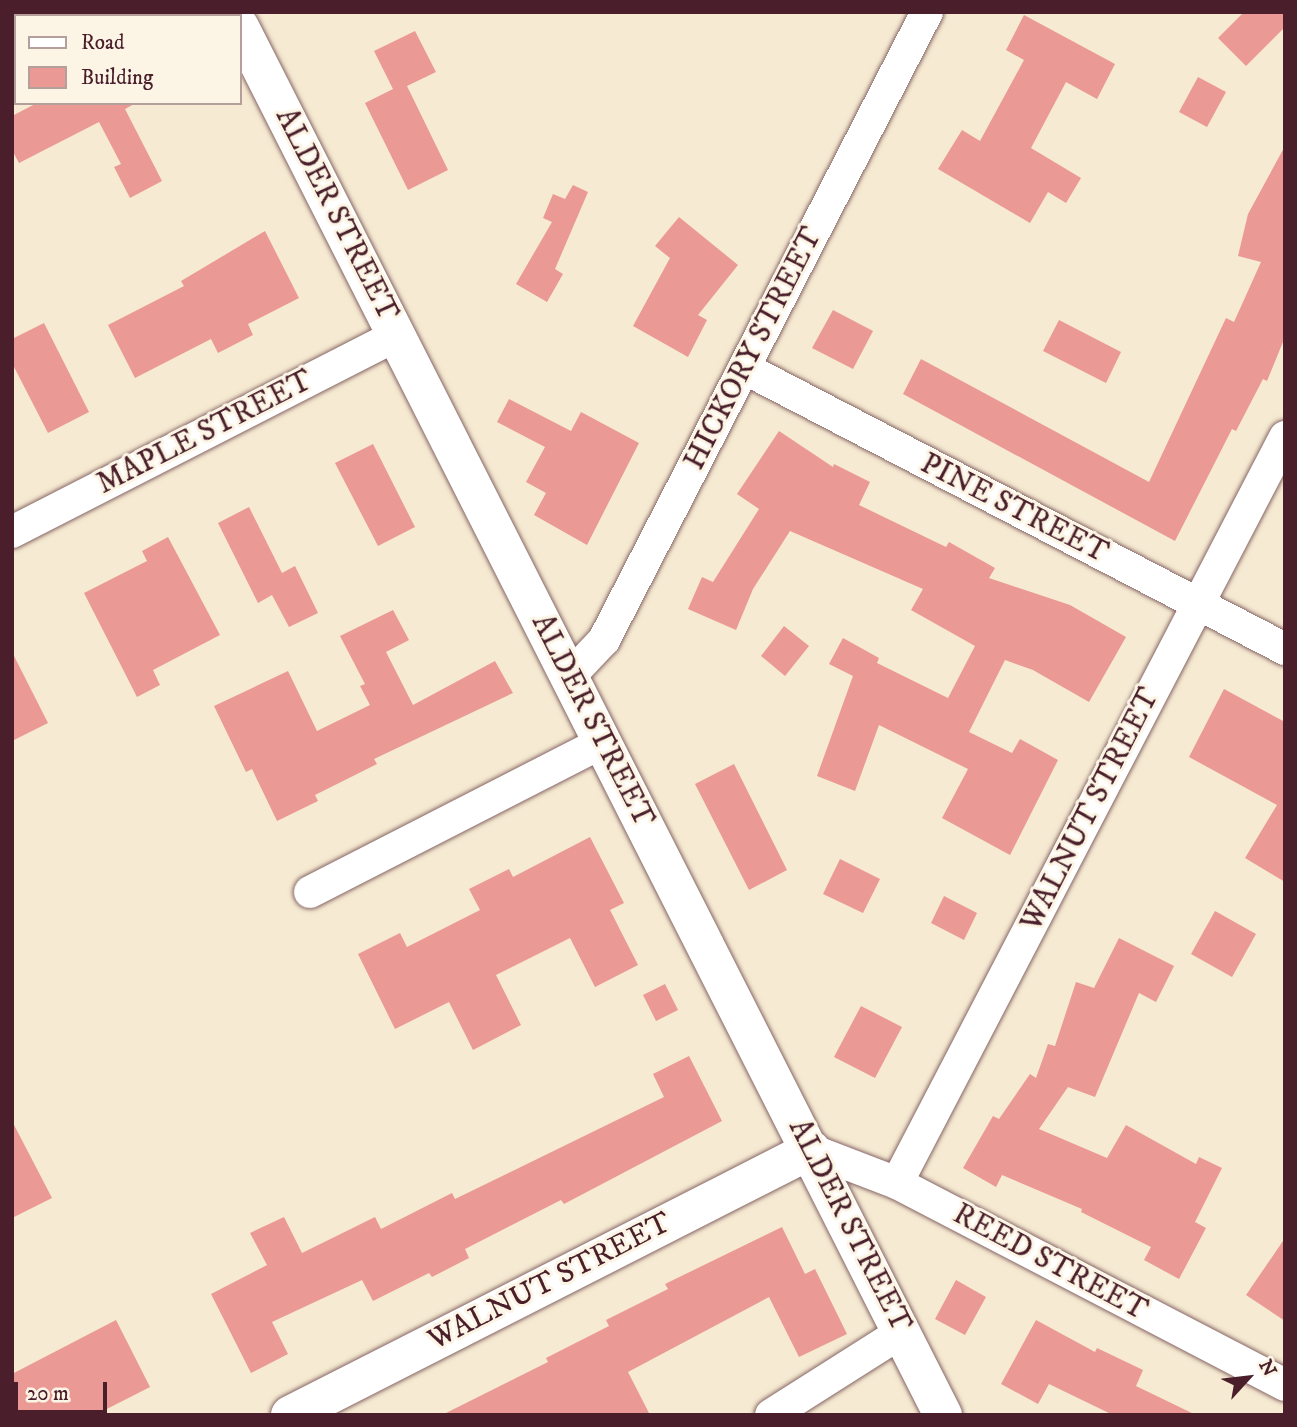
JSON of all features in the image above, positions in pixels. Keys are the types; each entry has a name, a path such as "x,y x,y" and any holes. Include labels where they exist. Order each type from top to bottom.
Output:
{"street":[{"name":"HICKORY STREET","path":"569,677 604,640 927,12"},
{"name":"ALDER STREET","path":"242,31 943,1415"},
{"name":"MAPLE STREET","path":"12,532 397,335"},
{"name":"PINE STREET","path":"744,368 1285,649"},
{"name":"WALNUT STREET","path":"897,1183 1285,437"},
{"path":"310,892 603,742"},
{"name":"WALNUT STREET","path":"290,1415 811,1150"},
{"name":"REED STREET","path":"811,1150 897,1183 1285,1385"},
{"path":"771,1415 902,1332"}],"building":[{"path":"1244,12 1285,12 1285,27 1246,66 1218,38"},
{"path":"1024,15 1115,64 1097,99 1066,82 1031,148 1081,178 1066,203 1048,192 1030,223 938,169 962,130 980,141 1024,60 1006,50"},
{"path":"415,31 436,72 407,86 448,170 408,190 365,103 393,89 374,51"},
{"path":"1198,77 1226,92 1207,127 1179,112"},
{"path":"33,105 132,105 125,109 162,181 130,198 114,167 121,164 99,122 19,163 12,150 12,116"},
{"path":"1285,146 1285,337 1267,381 1263,379 1236,431 1232,429 1175,541 903,394 921,359 1149,482 1226,318 1234,322 1261,262 1238,256 1248,214"},
{"path":"573,185 588,192 555,269 563,274 547,302 516,284 552,222 543,218 553,194 565,199"},
{"path":"679,217 738,265 698,315 707,320 688,357 633,326 670,258 655,246"},
{"path":"265,231 299,298 248,324 253,335 218,353 211,339 135,378 108,325 184,286 181,281"},
{"path":"833,310 873,331 853,369 812,348"},
{"path":"1059,320 1121,352 1106,383 1043,351"},
{"path":"44,323 89,412 48,433 12,363 12,339"},
{"path":"509,399 571,431 581,412 639,443 587,545 534,515 546,493 526,482 545,447 497,422"},
{"path":"779,431 833,467 834,464 870,482 859,505 946,547 949,542 995,568 989,578 1070,605 1126,637 1089,702 1033,670 1005,660 969,732 1012,753 1020,739 1058,760 1010,855 942,818 968,769 879,725 855,791 817,776 853,676 829,664 843,638 879,658 877,663 948,698 975,646 911,610 923,589 790,531 753,589 736,630 688,609 702,577 713,582 759,509 737,494"},
{"path":"373,444 415,527 378,546 335,463"},
{"path":"249,507 282,573 295,566 318,613 289,627 272,595 258,603 218,523"},
{"path":"168,537 220,635 153,670 160,685 137,697 84,593 147,561 142,551"},
{"path":"393,610 409,640 386,652 413,705 495,661 513,693 374,759 377,764 315,795 318,801 277,821 252,769 246,772 214,706 288,671 317,731 370,705 360,686 365,684 340,636"},
{"path":"784,626 809,646 785,676 761,656"},
{"path":"12,652 48,723 12,741"},
{"path":"1224,689 1285,722 1285,882 1245,858 1277,805 1189,757"},
{"path":"734,764 787,870 749,890 695,784"},
{"path":"590,837 624,903 610,910 638,965 595,987 570,938 496,975 521,1025 473,1050 449,1002 395,1029 358,954 400,933 407,947 480,910 469,889 509,869 513,877"},
{"path":"840,859 880,879 863,913 823,894"},
{"path":"944,896 977,913 964,940 931,923"},
{"path":"1215,911 1256,934 1232,977 1191,954"},
{"path":"1119,938 1174,966 1156,1002 1139,993 1095,1097 1068,1087 1039,1129 1107,1158 1126,1125 1196,1164 1199,1157 1222,1168 1195,1222 1206,1228 1179,1279 1144,1260 1151,1247 1081,1212 1082,1209 1002,1175 996,1187 963,1168 993,1116 999,1119 1030,1074 1036,1078 1048,1044 1055,1046 1076,982 1094,988"},
{"path":"665,984 678,1010 656,1021 643,995"},
{"path":"861,1006 902,1027 875,1078 834,1057"},
{"path":"689,1056 722,1121 564,1204 561,1200 465,1249 469,1258 432,1277 429,1273 373,1301 362,1280 272,1322 288,1354 251,1373 211,1294 267,1265 250,1233 284,1217 302,1253 375,1217 381,1229 452,1193 455,1199 664,1097 653,1074"},
{"path":"12,1121 52,1198 12,1218"},
{"path":"782,1227 805,1274 815,1269 847,1334 799,1357 769,1297 628,1372 650,1415 442,1415 548,1362 546,1358 609,1326 606,1320 668,1289 665,1284"},
{"path":"1285,1238 1285,1321 1246,1295"},
{"path":"956,1280 986,1297 965,1335 935,1319"},
{"path":"116,1320 150,1387 95,1415 12,1415 12,1374"},
{"path":"1036,1320 1095,1352 1097,1348 1143,1370 1136,1386 1196,1415 1113,1415 1049,1384 1038,1404 1001,1384"}]}
